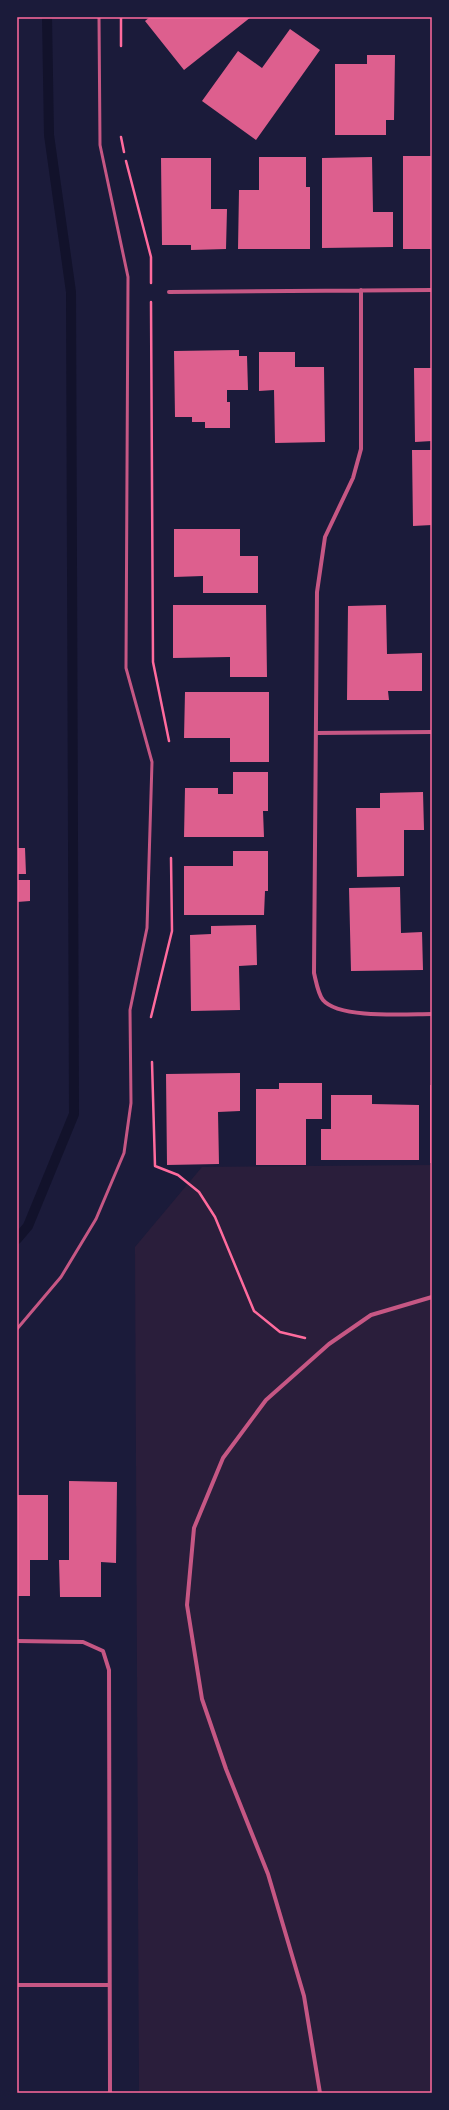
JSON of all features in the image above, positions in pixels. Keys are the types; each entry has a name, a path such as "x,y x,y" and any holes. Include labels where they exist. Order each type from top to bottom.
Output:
{"street":[{"path":"361,290 361,449 353,478 325,537 317,592 314,973 322,999 330,1007 362,1014 432,1014"},
{"path":"169,292 432,290"},
{"path":"317,733 432,732"},
{"path":"320,2093 304,1996 270,1882 226,1769 202,1699 187,1604 194,1528 223,1458 266,1400 329,1344 371,1315 432,1297"},
{"path":"17,1642 83,1642 103,1651 109,1670 110,2093"},
{"path":"17,1985 109,1986"}],"lane":[{"path":"17,1329 61,1277 96,1219 124,1153 131,1104 130,1010 147,928 152,762 126,668 128,277 100,144 99,17"}],"path":[{"path":"121,17 121,47"},
{"path":"121,130 124,157 151,257 151,289"},
{"path":"151,297 153,662 169,743"},
{"path":"152,1023 151,1016 172,931 171,853"},
{"path":"152,1055 154,1166 178,1175 200,1192 215,1218 254,1311 280,1332 329,1344"}],"shaded area":[{"path":"432,1165 432,2093 139,2093 135,1247 202,1167"}],"building":[{"path":"150,17 251,17 184,70 145,21"},
{"path":"290,29 320,50 256,140 202,101 238,51 262,68"},
{"path":"367,55 395,55 394,120 386,120 386,135 335,135 335,64 367,64"},
{"path":"403,156 432,156 432,249 403,249"},
{"path":"259,157 306,157 306,187 310,187 310,249 238,249 239,190 259,190"},
{"path":"372,157 373,212 393,212 393,247 322,248 322,158"},
{"path":"161,158 211,158 211,209 227,209 226,249 191,250 191,245 162,245"},
{"path":"239,350 239,356 247,356 248,390 227,390 227,402 230,402 230,428 205,428 205,422 192,422 192,417 175,417 174,351"},
{"path":"259,352 295,352 295,367 324,367 325,442 275,443 274,390 259,391"},
{"path":"414,368 432,368 432,441 415,442"},
{"path":"412,450 432,450 432,525 413,526"},
{"path":"174,529 240,529 240,556 258,556 258,593 203,593 203,576 174,577"},
{"path":"173,605 266,605 267,677 230,677 230,657 173,658"},
{"path":"386,605 387,654 422,653 422,691 388,691 389,700 347,700 348,606"},
{"path":"185,692 269,692 269,762 230,762 230,738 184,738"},
{"path":"233,772 268,772 268,811 263,811 264,837 184,837 185,788 218,788 218,794 233,794"},
{"path":"423,792 424,830 404,830 404,876 357,877 356,808 380,808 380,793"},
{"path":"17,848 25,848 26,874 17,874"},
{"path":"233,851 268,851 268,891 265,891 264,915 184,915 184,866 233,866"},
{"path":"17,880 30,880 30,901 17,902"},
{"path":"400,887 401,933 422,932 423,970 351,971 349,888"},
{"path":"256,925 257,965 239,966 240,1010 191,1011 190,935 211,934 211,926"},
{"path":"240,1073 240,1111 218,1112 219,1164 167,1165 166,1074"},
{"path":"279,1083 322,1083 322,1119 306,1119 306,1165 256,1165 256,1089 279,1089"},
{"path":"430,1085 432,1085 432,1163 430,1163"},
{"path":"331,1095 372,1095 372,1104 419,1105 419,1160 321,1160 321,1129 331,1129"},
{"path":"69,1481 117,1482 116,1563 101,1562 101,1597 60,1597 59,1560 69,1560"},
{"path":"17,1495 48,1495 48,1560 30,1560 30,1596 17,1596"}],"waterway":[{"path":"17,1239 28,1226 74,1114 71,292 49,135 47,17"}]}
